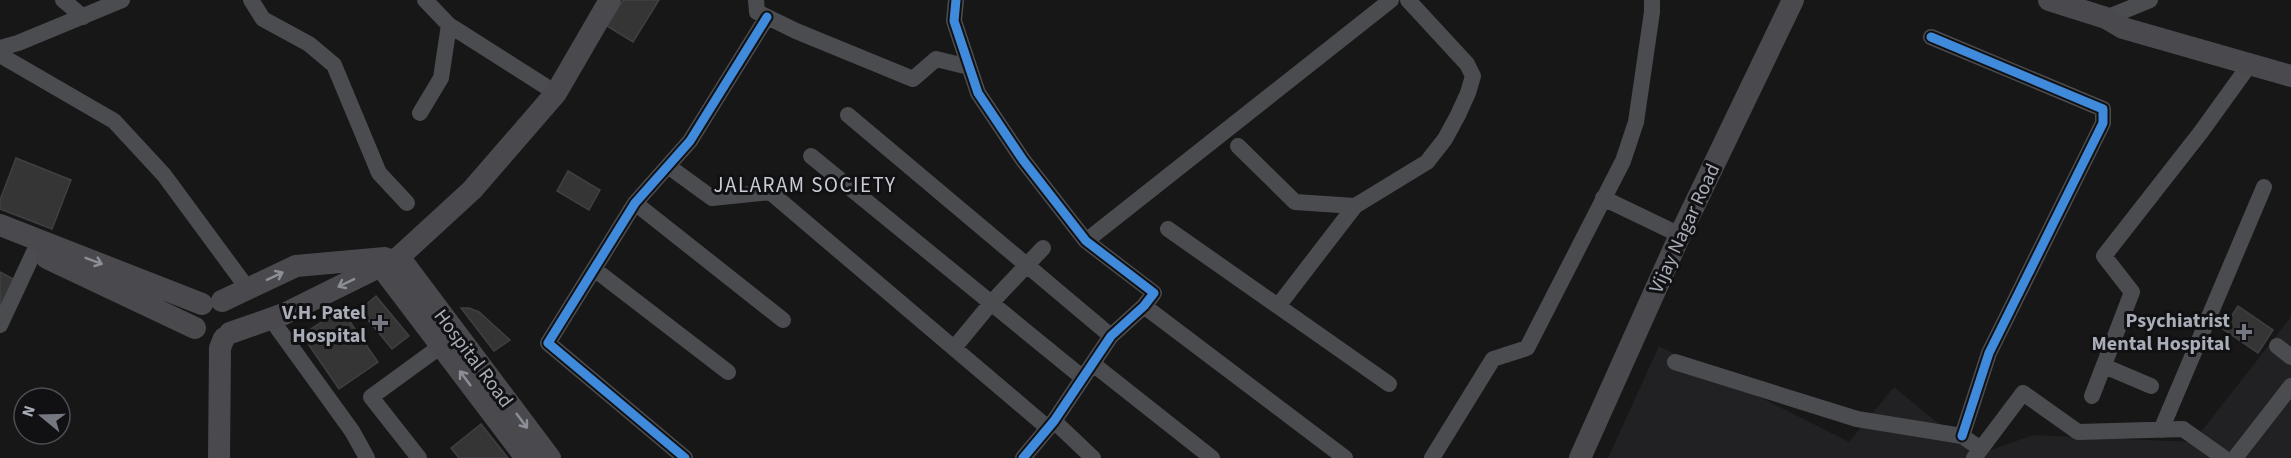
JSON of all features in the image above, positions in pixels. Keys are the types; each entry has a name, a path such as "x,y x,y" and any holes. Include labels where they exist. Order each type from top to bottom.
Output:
{"street":[{"path":"63,0 82,16"},
{"path":"0,48 18,43 122,0"},
{"path":"251,0 263,19 309,44 333,65 379,173 407,203"},
{"path":"425,0 449,25 556,93"},
{"path":"0,237 213,335 271,319 389,262 472,190 556,93 610,0"},
{"path":"756,0 757,12 796,31 912,79 936,59 969,67"},
{"path":"956,0 954,21 978,93 1023,160 1086,241 1154,293 1144,306 1111,336 1051,425 1023,458"},
{"path":"1086,241 1391,0"},
{"path":"1278,306 1355,206 1427,162 1445,139 1468,93 1473,76 1467,64 1408,0"},
{"path":"1432,458 1493,359 1527,348 1623,160 1636,122 1652,0"},
{"name":"Vijay Nagar Road","path":"1580,458 1680,235 1793,0"},
{"path":"2049,0 2106,18 2123,28 2291,76"},
{"path":"2106,18 2150,0"},
{"path":"685,458 548,343 635,203 690,141 768,17"},
{"path":"420,113 441,78 449,25"},
{"path":"1931,37 2103,109 2103,123 1989,353 1962,436"},
{"path":"0,55 114,121 164,175 248,289"},
{"path":"2092,396 2132,292 2104,256 2202,132 2250,64"},
{"path":"848,115 1111,336"},
{"path":"1238,146 1295,202 1355,206"},
{"path":"810,156 992,302 1212,458"},
{"path":"668,166 712,198 770,192 954,348 1093,458"},
{"path":"2161,430 2264,187"},
{"path":"1603,198 1680,235"},
{"path":"635,203 783,320"},
{"path":"0,225 228,306 234,319 234,327 213,335 207,349 207,458"},
{"path":"1168,229 1389,384"},
{"path":"954,348 992,302 1043,248"},
{"path":"0,325 34,252"},
{"path":"219,458 220,348 213,335 194,315 212,302 248,289 296,266 389,262"},
{"name":"Hospital Road","path":"526,458 383,269 389,262 550,458"},
{"path":"594,268 728,372"},
{"path":"1144,306 1345,458"},
{"path":"271,319 352,431 367,458"},
{"path":"419,458 371,397 441,346"},
{"path":"2277,346 2291,357"},
{"path":"1675,362 1857,419 1962,436 1977,454 2023,393 2078,432 2184,429 2224,458"},
{"path":"2104,366 2151,386"},
{"path":"2235,458 2291,386"}],"shaded area":[{"path":"2291,317 2291,458 1608,458 1659,346 1849,442 1894,387 1977,455 2033,435 2193,442"}],"building":[{"path":"623,0 659,0 633,42 607,26"},
{"path":"16,158 71,180 52,229 0,209 0,200"},
{"path":"568,171 600,190 589,210 557,191"},
{"path":"0,272 19,282 0,310"},
{"path":"376,296 409,336 392,349 360,310"},
{"path":"2238,306 2273,330 2258,353 2223,329"},
{"path":"461,308 479,312 510,340 494,351"},
{"path":"341,309 378,362 339,389 302,335"},
{"path":"481,424 508,458 459,458 451,448"}],"cycle path":[{"path":"956,0 954,21 978,93 1023,160 1086,241 1154,293 1144,306 1111,336 1054,421 1023,458"},
{"path":"685,458 548,343 635,203 690,141 767,17"},
{"path":"1931,37 2103,109 2103,123 1989,353 1962,436"}],"place":[{"name":"V.H. Patel Hospital","path":"380,323"},
{"name":"Psychiatrist Mental Hospital","path":"2244,332"}],"district":[{"name":"JALARAM SOCIETY","path":"805,185"}]}
